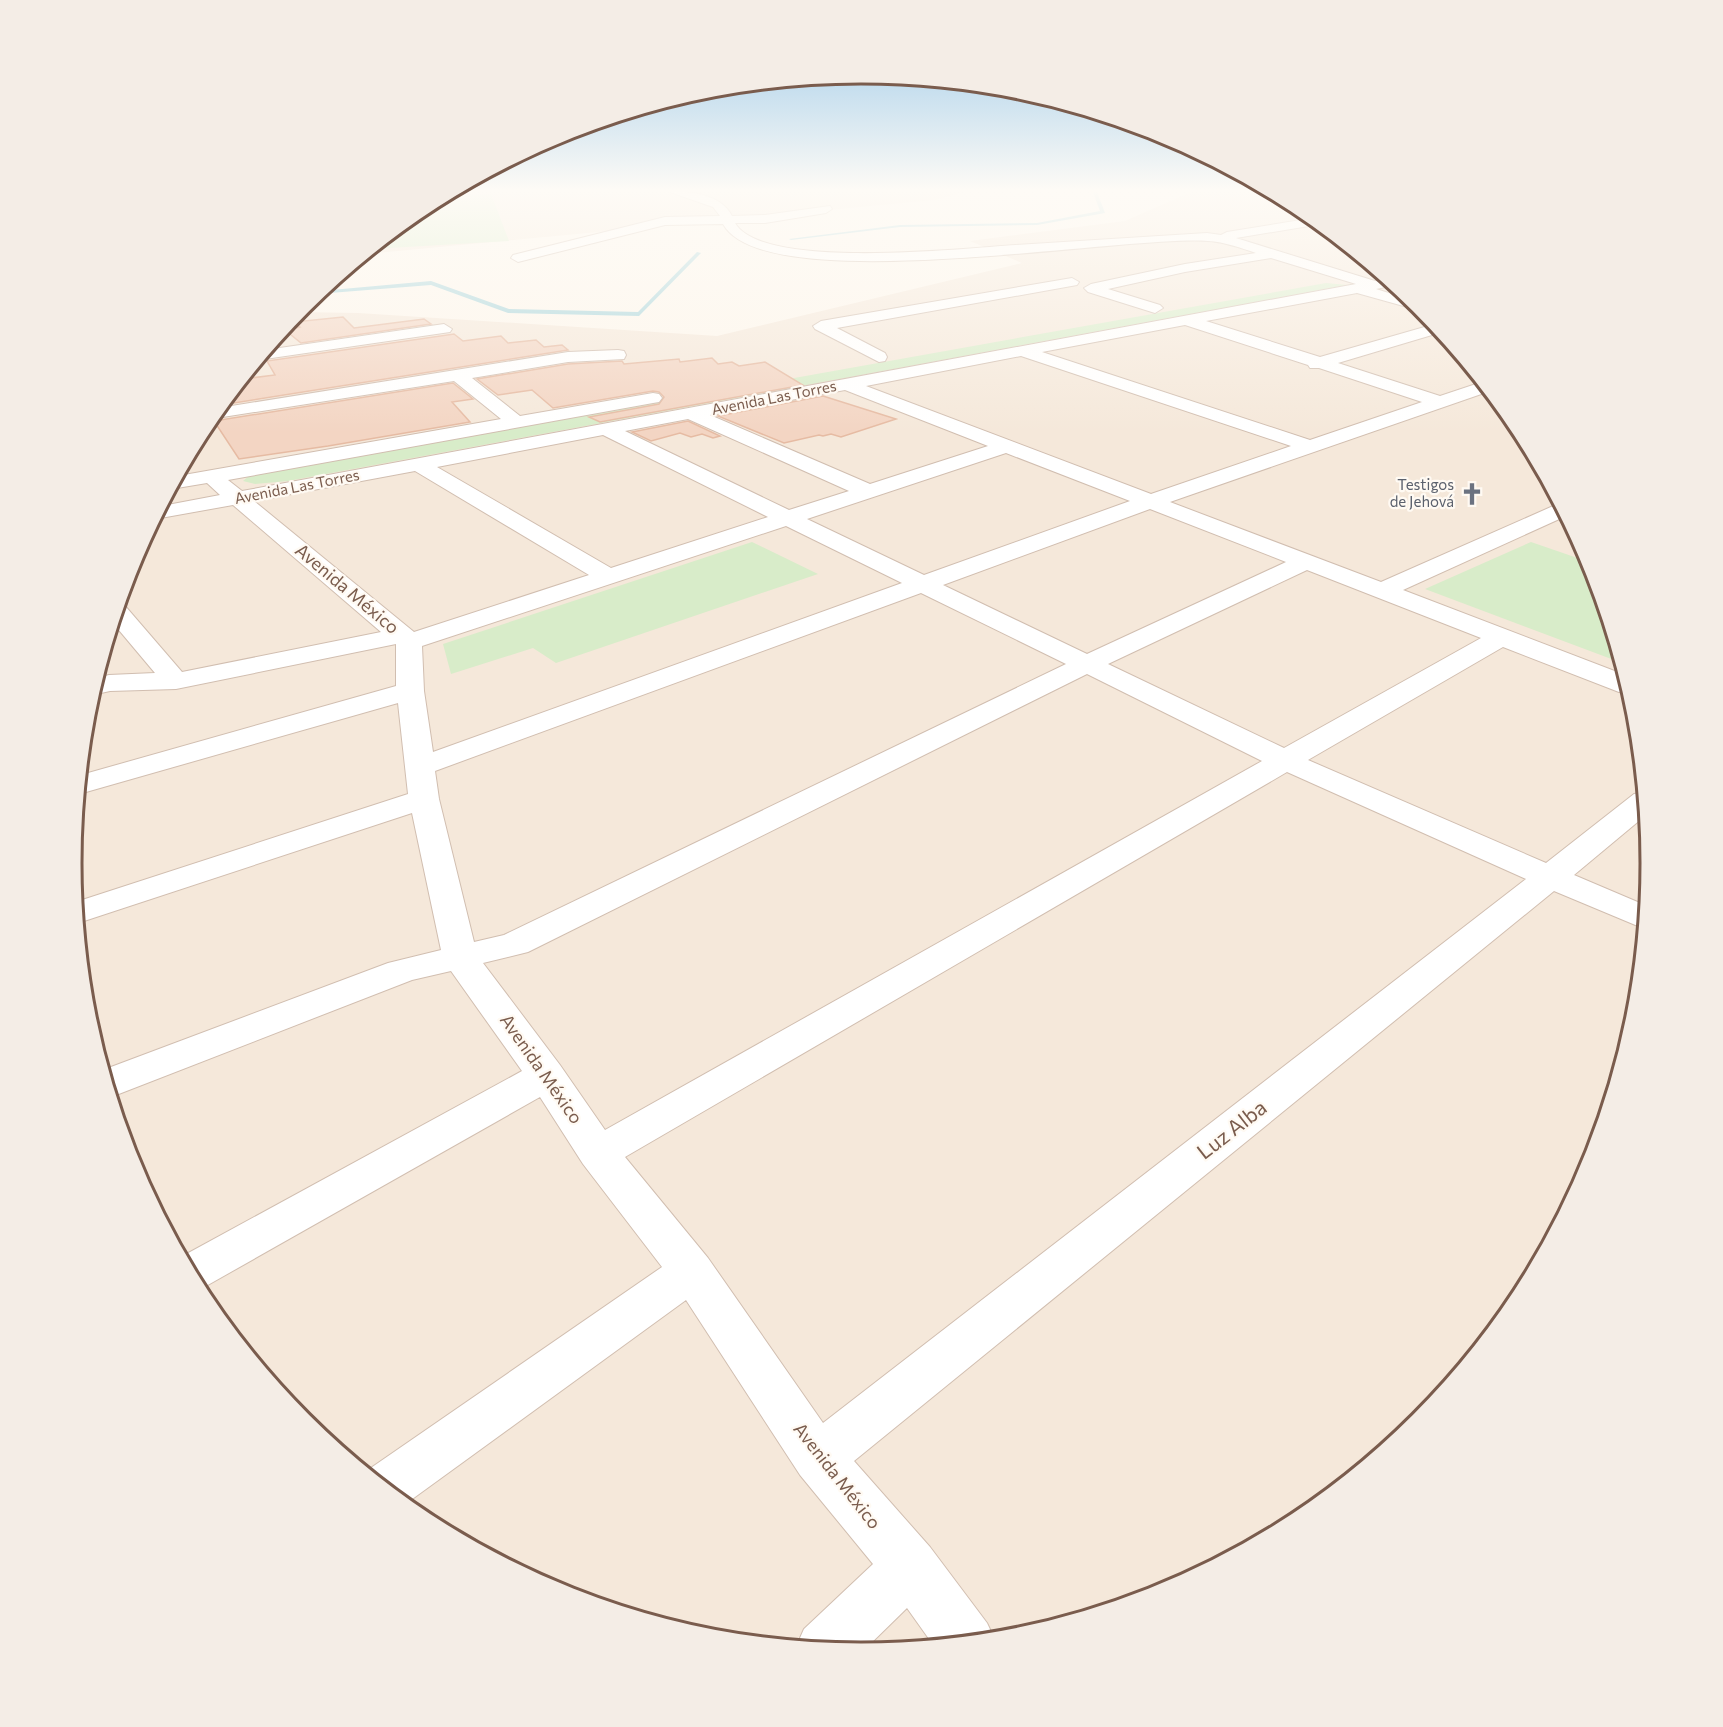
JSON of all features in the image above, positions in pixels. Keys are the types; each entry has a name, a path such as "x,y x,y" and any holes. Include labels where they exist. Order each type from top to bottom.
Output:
{"street":[{"path":"1091,288 1163,273"},
{"path":"1338,273 1374,281"},
{"path":"1045,274 1161,307 1121,314"},
{"name":"Avenida Las Torres","path":"182,484 225,487 418,464 1019,351 1343,274 1374,281"},
{"name":"Avenida Las Torres","path":"1188,311 1374,281"},
{"name":"Avenida Las Torres","path":"854,362 885,356 821,326 1072,282"},
{"path":"1188,311 1316,364 1439,401"},
{"path":"272,355 444,329"},
{"path":"1316,364 1429,331"},
{"path":"282,343 291,352"},
{"path":"1019,351 1310,446"},
{"path":"227,412 568,357 618,355"},
{"path":"458,375 516,422"},
{"path":"846,384 1619,682"},
{"path":"84,910 423,783 925,585 1151,501 1479,388"},
{"name":"Avenida Las Torres","path":"168,509 225,487 516,422 667,395"},
{"path":"691,414 868,491"},
{"path":"607,430 1286,760 1639,916"},
{"path":"104,684 176,681 406,638 608,576 1007,446"},
{"path":"418,464 608,576"},
{"name":"Avenida México","path":"225,487 406,638 410,691 423,783 460,957 546,1075 598,1153 692,1271 818,1458 910,1566 962,1636"},
{"path":"1383,590 1556,512"},
{"path":"114,1081 401,971 515,944 1089,663 1307,561"},
{"path":"122,618 176,681"},
{"path":"598,1153 1501,637"},
{"path":"87,783 410,691"},
{"name":"Luz Alba","path":"818,1458 1638,806"},
{"path":"198,1270 546,1075"},
{"path":"390,1484 692,1271"},
{"path":"832,1641 910,1566"}],"shaded area":[{"path":"982,273 1369,273 1447,350 1480,389 1509,431 1536,474 1581,565 1614,662 1626,712 1639,813 1639,914 1634,965 1626,1015 1599,1114 1581,1162 1536,1253 1480,1338 1447,1377 1375,1449 1336,1482 1251,1538 1206,1562 1160,1583 1063,1616 1013,1628 912,1641 811,1641 760,1636 710,1628 611,1601 563,1583 472,1538 387,1482 348,1449 276,1377 243,1338 187,1253 163,1208 142,1162 109,1065 97,1015 89,965 82,864 89,762 97,712 124,613 142,565 187,474 243,389 312,312 358,313 717,336"}],"green space":[{"path":"1326,283 1347,285 288,481 255,484 243,481 250,475"},
{"path":"752,542 818,574 556,663 533,648 451,674 443,644"},
{"path":"1531,542 1578,558 1599,613 1613,660 1425,589"}],"building":[{"path":"343,317 354,328 424,319 431,324 301,343 291,335 303,321"},
{"path":"454,334 463,341 501,336 508,343 536,340 544,347 562,345 568,350 234,403 252,378 275,375 267,361"},
{"path":"712,358 718,364 732,362 739,366 765,362 803,385 600,422 589,417 659,404 664,397 659,392 653,391 553,408 532,390 498,395 477,379 568,364 622,361 624,364 679,359 680,362"},
{"path":"453,383 473,399 452,402 470,422 239,459 217,426 222,420"},
{"path":"823,396 896,419 841,437 831,434 819,435 784,443 718,416"},
{"path":"688,421 720,436 713,438 702,434 691,437 680,433 651,441 632,432"}],"waterway":[{"path":"334,292 431,283 508,311 639,314 680,273"}],"place":[{"name":"Testigos de Jehová","path":"1472,494"}]}
